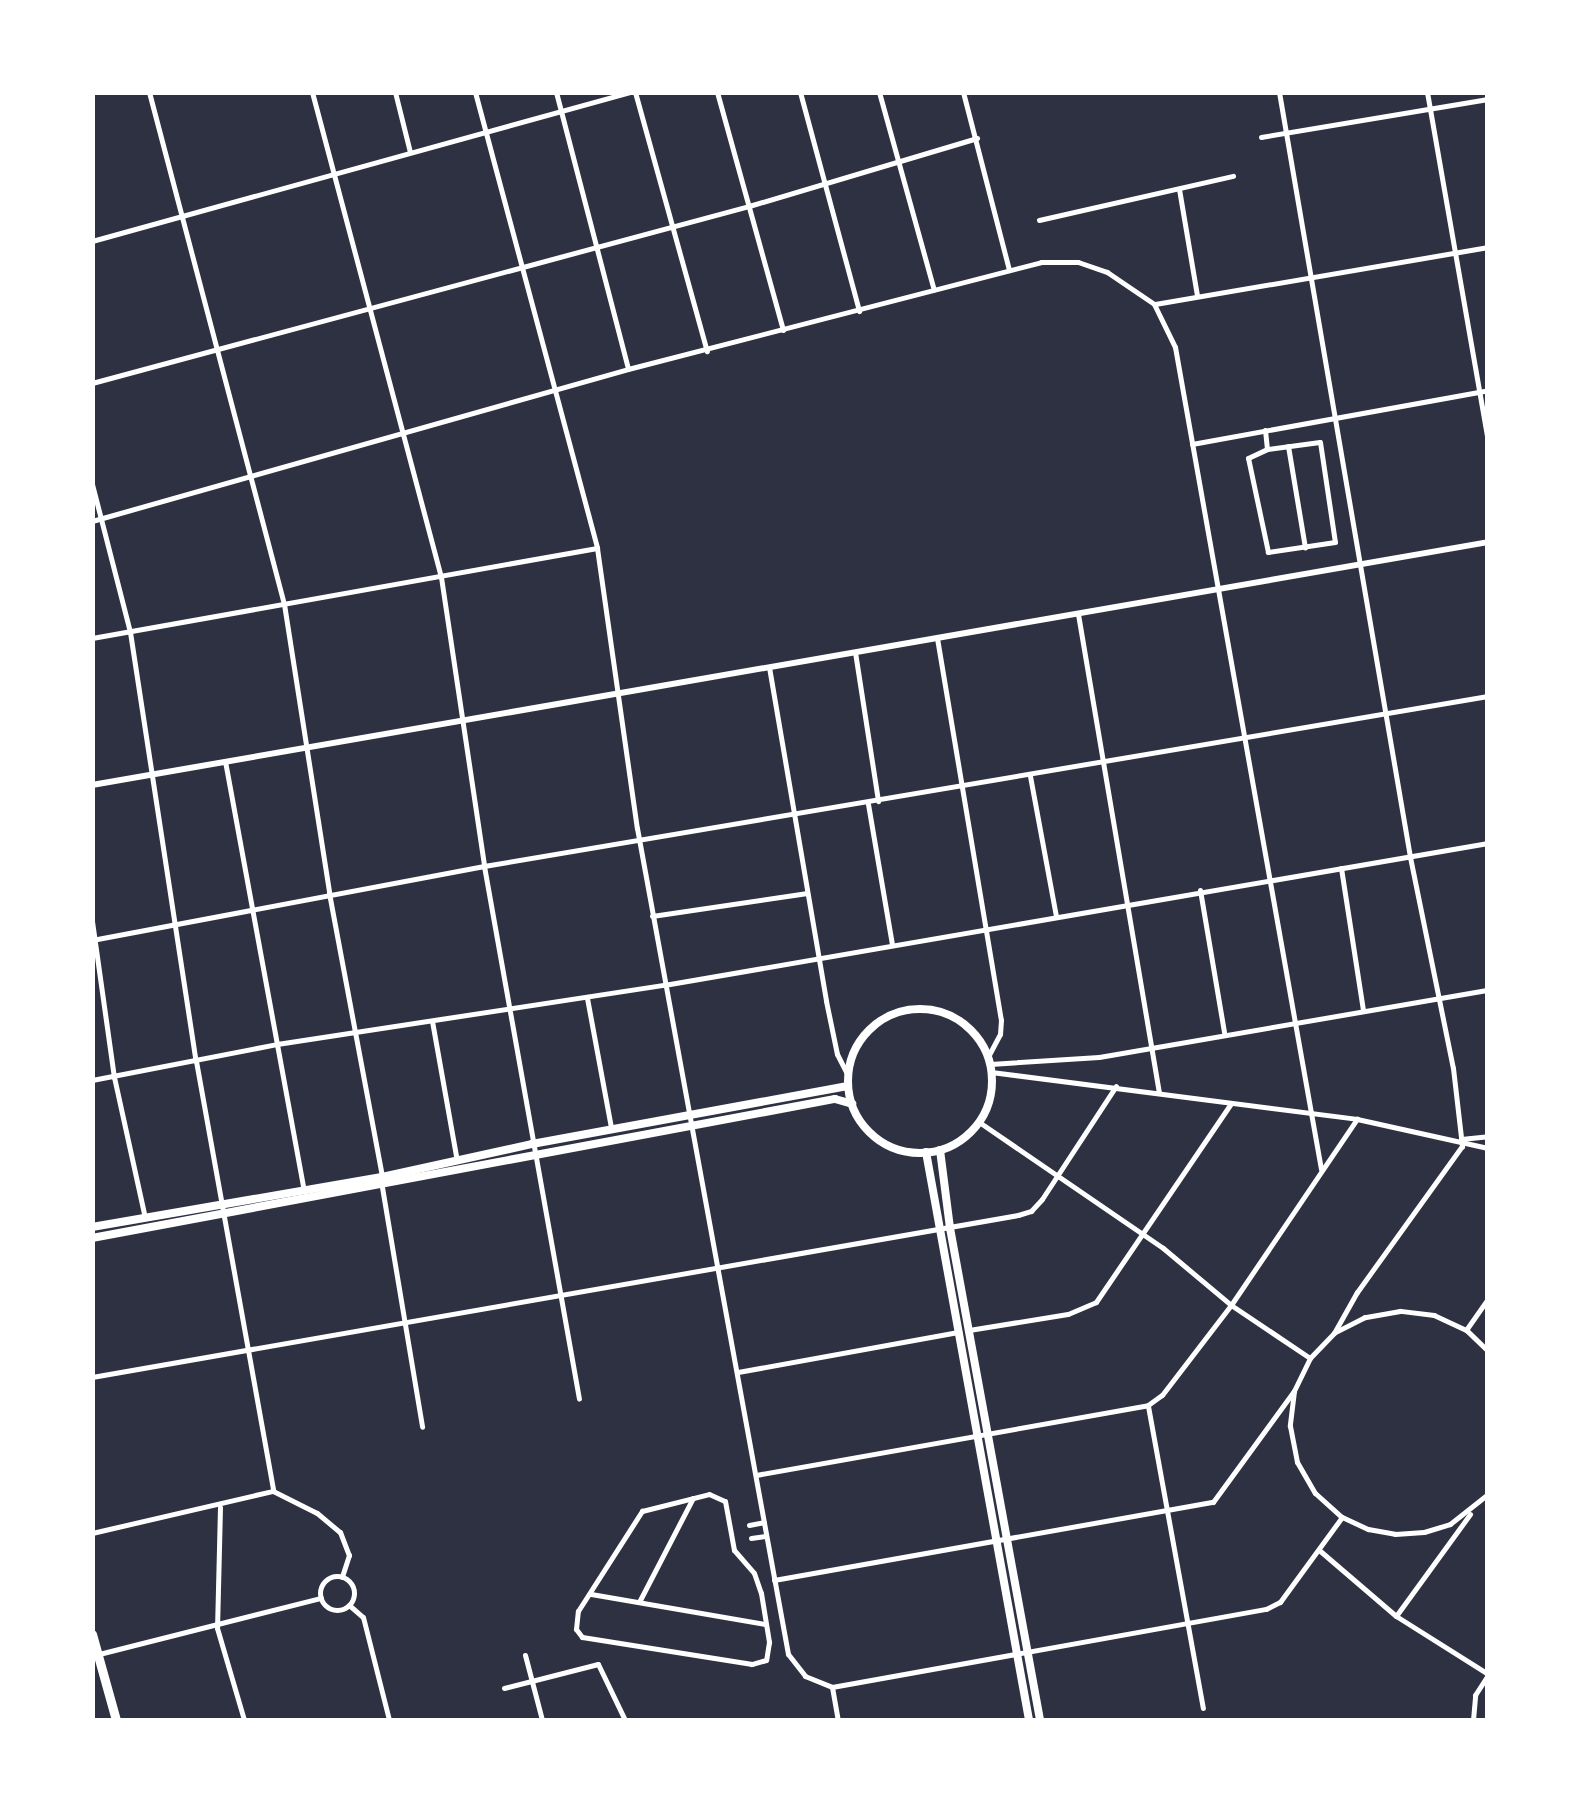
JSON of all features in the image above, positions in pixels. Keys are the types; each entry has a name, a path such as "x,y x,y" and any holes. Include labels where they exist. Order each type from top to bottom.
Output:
{"highway":[{"path":"92,1634 116,1720"}],"main road":[{"path":"910,1010 930,1010 966,1025 990,1064 988,1104 979,1122 968,1134 940,1150 926,1152 885,1144 859,1120 852,1104 848,1081 861,1040 874,1025 910,1010"},
{"path":"92,1238 534,1155 848,1081"},
{"path":"92,1227 304,1190 382,1182 532,1144 612,1129 834,1099 852,1104"},
{"path":"940,1150 945,1228"},
{"path":"926,1152 945,1228 1022,1652 1040,1720"},
{"path":"1022,1652 1029,1720"}],"street":[{"path":"149,92 284,604 304,747 422,1427"},
{"path":"312,92 441,577 484,866 579,1399"},
{"path":"394,92 410,152"},
{"path":"475,92 598,548 638,839 693,1119 788,1654 805,1676 832,1687 1266,1609 1280,1602 1342,1517"},
{"path":"556,92 628,369"},
{"path":"92,241 633,92 707,351"},
{"path":"717,92 783,330"},
{"path":"800,92 859,310"},
{"path":"880,92 934,290"},
{"path":"963,92 1009,270"},
{"path":"1279,92 1462,1142"},
{"path":"1427,92 1454,252 1484,391 1488,440"},
{"path":"1261,137 1488,99"},
{"path":"92,383 749,206 976,138"},
{"path":"1039,220 1233,176"},
{"path":"1179,188 1198,295"},
{"path":"1154,304 1488,247"},
{"path":"92,521 628,369 1009,270 1059,260 1107,272 1154,304 1175,347 1320,1169"},
{"path":"1192,444 1484,391"},
{"path":"1265,430 1267,449"},
{"path":"1316,441 1322,446 1336,539 1332,544 1274,553 1265,549 1248,458 1267,449 1316,441"},
{"path":"1288,446 1306,548"},
{"path":"92,484 130,632 196,1061 273,1491"},
{"path":"92,785 1488,542"},
{"path":"92,638 598,548"},
{"path":"1078,614 1159,1092"},
{"path":"937,638 1001,1027 990,1064"},
{"path":"855,652 878,801"},
{"path":"770,667 819,959 837,1054 848,1081"},
{"path":"94,939 175,926 252,906 1488,696"},
{"path":"226,761 304,1190"},
{"path":"1030,776 1056,916"},
{"path":"868,804 892,944"},
{"path":"92,1080 277,1044 664,986 1488,843"},
{"path":"1341,868 1363,1010"},
{"path":"1200,890 1224,1032"},
{"path":"652,916 808,892"},
{"path":"92,921 114,1077 144,1218"},
{"path":"990,1064 1066,1061 1488,990"},
{"path":"587,998 612,1129"},
{"path":"432,1022 458,1162"},
{"path":"990,1064 1309,1116 1357,1119 1488,1148"},
{"path":"92,1377 1031,1211 1116,1086"},
{"path":"738,1372 1084,1309 1096,1302 1232,1101"},
{"path":"756,1475 1148,1405 1162,1394 1230,1305 1357,1119"},
{"path":"979,1122 1143,1233 1230,1305 1310,1358"},
{"path":"774,1580 1212,1502 1294,1390 1310,1358 1334,1333 1462,1142 1488,1136"},
{"path":"1466,1330 1488,1299"},
{"path":"1334,1333 1365,1317 1400,1311 1434,1316 1466,1330 1488,1352"},
{"path":"1294,1390 1290,1426 1296,1462 1315,1493 1342,1517 1396,1534 1437,1528 1474,1508"},
{"path":"1148,1405 1203,1708"},
{"path":"92,1533 220,1507 273,1491 317,1514 340,1532 349,1556 342,1577"},
{"path":"1396,1616 1488,1494"},
{"path":"719,1495 725,1501 730,1528 734,1550 754,1573 770,1652 766,1660 752,1664 582,1636 574,1620 642,1510 719,1495"},
{"path":"639,1602 693,1498"},
{"path":"220,1507 218,1628 244,1720"},
{"path":"749,1526 764,1522"},
{"path":"730,1528 738,1527"},
{"path":"751,1538 766,1536"},
{"path":"732,1540 740,1539"},
{"path":"1319,1550 1396,1616 1488,1675 1476,1695 1472,1720"},
{"path":"321,1598 325,1581 342,1577"},
{"path":"342,1577 354,1589 349,1606"},
{"path":"590,1594 766,1624"},
{"path":"100,1654 218,1628 321,1598"},
{"path":"321,1598 334,1610 349,1606"},
{"path":"349,1606 364,1617 389,1720"},
{"path":"525,1655 542,1720"},
{"path":"504,1688 598,1664 624,1720"},
{"path":"832,1687 838,1720"}]}
